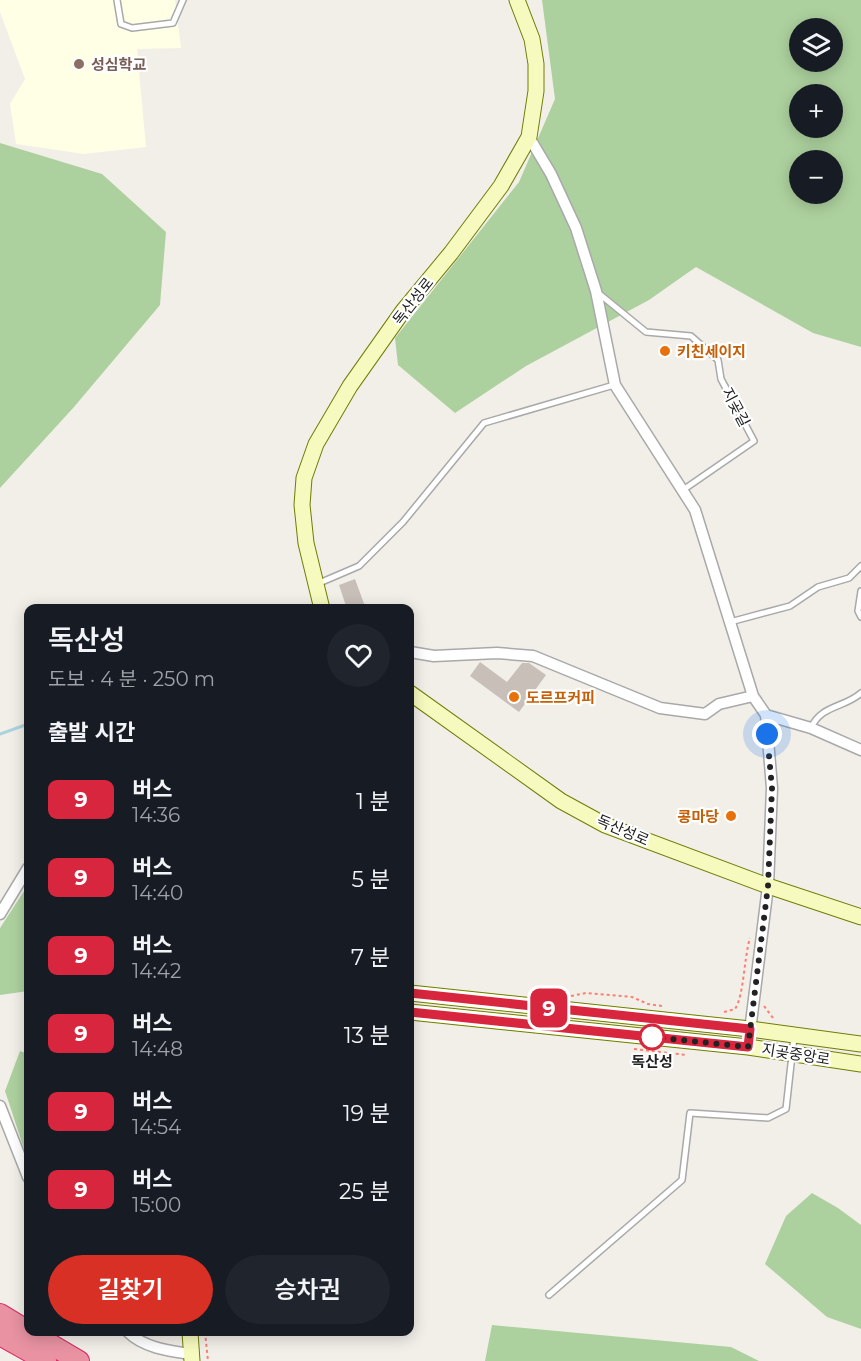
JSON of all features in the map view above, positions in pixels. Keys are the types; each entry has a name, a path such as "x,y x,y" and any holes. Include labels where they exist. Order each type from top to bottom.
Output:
{"highway":[{"path":"0,1314 24,1328"},
{"path":"0,1335 46,1361"},
{"path":"37,1336 79,1361"}],"street":[{"name":"독산성로","path":"321,604 306,543 302,505 304,478 316,444 350,386 403,311 451,254 501,186 529,136 536,91 536,64 532,39 518,0"},
{"path":"529,136 551,174 576,228 596,291 615,385 695,510 753,696 766,715 772,788 768,886 748,1047"},
{"path":"414,653 434,656 497,653 533,656 660,708 705,714 719,704 753,696"},
{"name":"독산성로","path":"414,696 561,801 605,825 768,886 861,917"},
{"path":"766,715 812,728 861,750"},
{"path":"0,914 24,875"},
{"name":"지곶중앙로","path":"414,993 750,1029 794,1037 861,1044"},
{"name":"지곶중앙로","path":"414,1012 748,1047 861,1064"},
{"path":"0,1106 24,1167"},
{"path":"135,1336 150,1345 192,1357 190,1336"}],"lane":[{"path":"117,0 121,24 132,27 173,23 183,0"},
{"name":"지곶길","path":"596,291 646,332 691,336 718,360 721,379 754,441 683,490"},
{"path":"315,584 359,566 403,522 484,423 615,385"},
{"path":"730,622 790,606 818,587 849,578 861,566"},
{"path":"861,591 858,611 861,617"},
{"path":"812,728 816,716 830,707 846,705 861,693"},
{"path":"549,1295 682,1180 690,1113 768,1118 786,1109 794,1037"}],"path":[{"path":"719,1012 729,1012 738,1004 744,957 752,930"},
{"path":"763,999 766,1011 779,1021"},
{"path":"205,1336 208,1361"}],"shaded area":[{"name":"성심학교","path":"0,0 175,0 181,48 137,49 146,147 84,154 16,144 10,104 25,79 0,12"}],"green space":[{"path":"542,0 861,0 861,347 813,333 696,267 649,300 526,366 455,413 398,365 395,338 519,182 555,99"},
{"path":"0,143 102,174 166,232 160,305 74,407 0,488"},
{"path":"24,891 24,992 0,995 0,928"},
{"path":"20,1051 24,1052 24,1149 5,1091"},
{"path":"812,1193 861,1225 861,1329 827,1317 765,1264 786,1216"},
{"path":"492,1325 731,1347 759,1361 485,1361"}],"building":[{"path":"355,579 364,604 345,604 339,585"},
{"name":"도르프커피","path":"480,662 507,682 522,663 529,663 546,675 519,712 470,676"}],"waterway":[{"path":"0,734 24,725"}],"bus line":[{"name":"9","path":"414,993 750,1029 748,1047 414,1012"}],"place":[{"name":"성심학교","path":"79,64"},
{"name":"키친세이지","path":"665,351"},
{"name":"도르프커피","path":"514,697"},
{"name":"콩마당","path":"731,816"},
{"name":"독산성","path":"652,1037"}],"route":[{"path":"652,1037 748,1047 768,886 772,788 767,734"}]}
